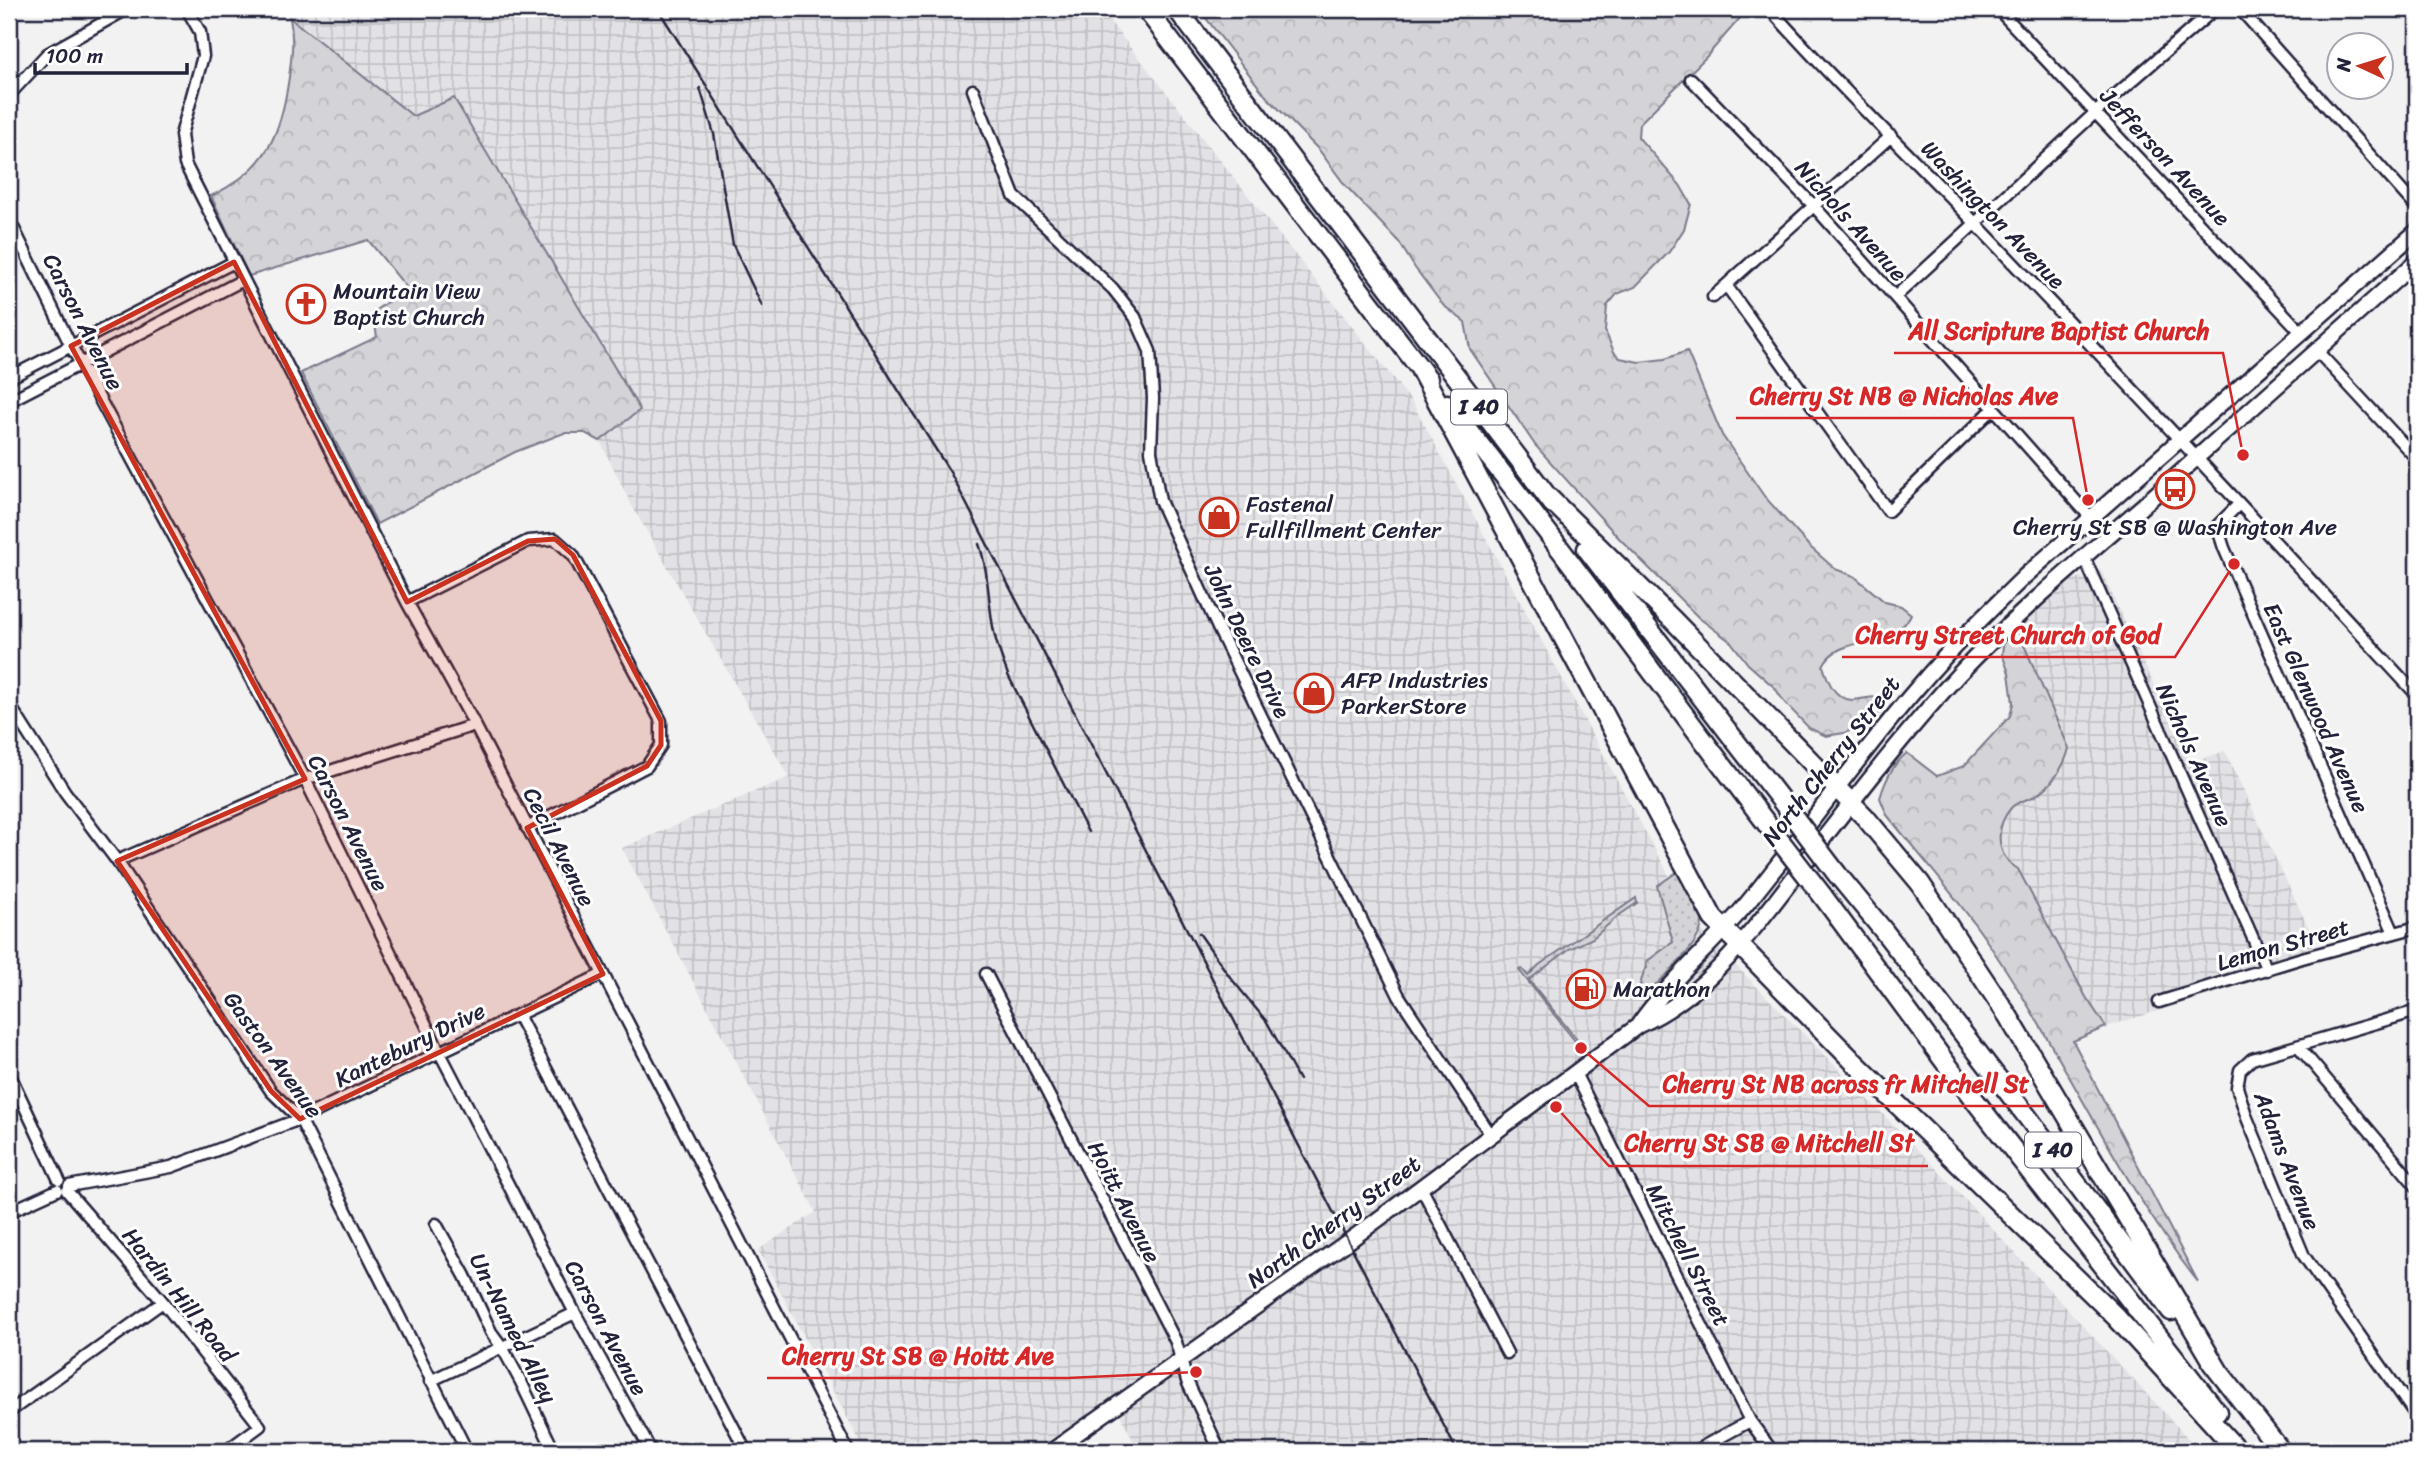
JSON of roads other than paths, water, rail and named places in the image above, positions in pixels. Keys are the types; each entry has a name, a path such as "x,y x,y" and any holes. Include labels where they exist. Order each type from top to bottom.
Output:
{"highway":[{"name":"I 40","path":"1146,9 1421,371 1511,483 1671,700 1822,895 1945,1062 2247,1451"},
{"name":"I 40","path":"1177,9 1546,495 2029,1119 2163,1301 2281,1451"},
{"path":"1421,371 1713,918 1853,1061 2115,1316 2238,1451"},
{"path":"1546,495 1673,620 1851,803 1920,883 2008,1016 2219,1372"}],"main road":[{"name":"North Cherry Street","path":"1639,1025 1654,1003 1723,930 1917,688 1955,646 2007,593 2417,230"},
{"name":"North Cherry Street","path":"1052,1451 1304,1273 1639,1025 1662,1016 1680,1002 1738,946 1916,723 1960,673 2032,603 2417,261"}],"street":[{"path":"9,95 47,54 127,9"},
{"name":"Cecil Avenue","path":"187,9 200,32 203,56 181,135 185,164 407,602 475,725 848,1451"},
{"name":"Washington Avenue","path":"1770,9 2180,440 2417,695"},
{"name":"Jefferson Avenue","path":"1998,9 2302,333"},
{"path":"1895,298 2096,112 2215,9"},
{"path":"2240,9 2417,208"},
{"name":"Nichols Avenue","path":"1691,79 1814,206 2091,518"},
{"name":"John Deere Drive","path":"973,90 1014,196 1113,289 1135,317 1150,351 1153,398 1151,451 1160,501 1218,628 1399,996 1491,1135"},
{"path":"1713,297 1891,136"},
{"name":"Carson Avenue","path":"9,214 71,346 305,779 440,1053 575,1313 651,1451"},
{"path":"9,378 234,262"},
{"path":"9,401 243,281"},
{"path":"1726,285 1888,511 1994,408"},
{"path":"2317,351 2417,459"},
{"name":"East Glenwood Avenue","path":"2239,503 2217,526 2224,548 2394,933"},
{"path":"407,602 528,541 555,539 573,555 661,721 661,745 647,766 527,828"},
{"name":"Nichols Avenue","path":"2084,557 2266,970"},
{"name":"Gaston Avenue","path":"9,705 65,792 117,861 271,1091 300,1119 467,1451"},
{"path":"117,861 305,779 475,725"},
{"path":"2413,928 2417,940"},
{"name":"Lemon Street","path":"2159,1002 2413,928"},
{"name":"Kantebury Drive","path":"9,1212 63,1187 172,1167 300,1119 603,974"},
{"name":"Hoitt Avenue","path":"986,974 1176,1342 1188,1381 1220,1451"},
{"name":"Adams Avenue","path":"2417,1011 2252,1059 2240,1070 2238,1087 2247,1118 2304,1255 2417,1417"},
{"path":"518,1015 746,1451"},
{"path":"2298,1046 2417,1186"},
{"name":"Hardin Hill Road","path":"9,1073 63,1187 163,1302 260,1426 226,1451"},
{"name":"Mitchell Street","path":"1575,1073 1750,1421 1772,1451"},
{"path":"1422,1187 1507,1353"},
{"name":"Un-Named Alley","path":"436,1224 554,1451"},
{"path":"9,1412 163,1302"},
{"path":"430,1381 575,1313"},
{"path":"1695,1451 1750,1421"}],"railway":[{"path":"658,9 950,472 1457,1451"},
{"path":"700,88 714,134 733,245 762,306"},
{"path":"979,544 985,565 998,649 1008,675 1088,832"},
{"path":"1199,933 1267,1022 1299,1080"}],"place":[{"name":"Mountain View Baptist Church","path":"306,304"},
{"name":"All Scripture Baptist Church","path":"2243,455"},
{"name":"Cherry St SB @ Washington Ave","path":"2175,489"},
{"name":"Cherry St NB @ Nicholas Ave","path":"2088,500"},
{"name":"Fastenal Fullfillment Center","path":"1219,517"},
{"name":"Cherry Street Church of God","path":"2234,564"},
{"name":"AFP Industries ParkerStore","path":"1314,693"},
{"name":"Marathon","path":"1586,989"},
{"name":"Cherry St NB across fr Mitchell St","path":"1581,1048"},
{"name":"Cherry St SB @ Mitchell St","path":"1556,1107"},
{"name":"Cherry St SB @ Hoitt Ave","path":"1196,1372"}]}
